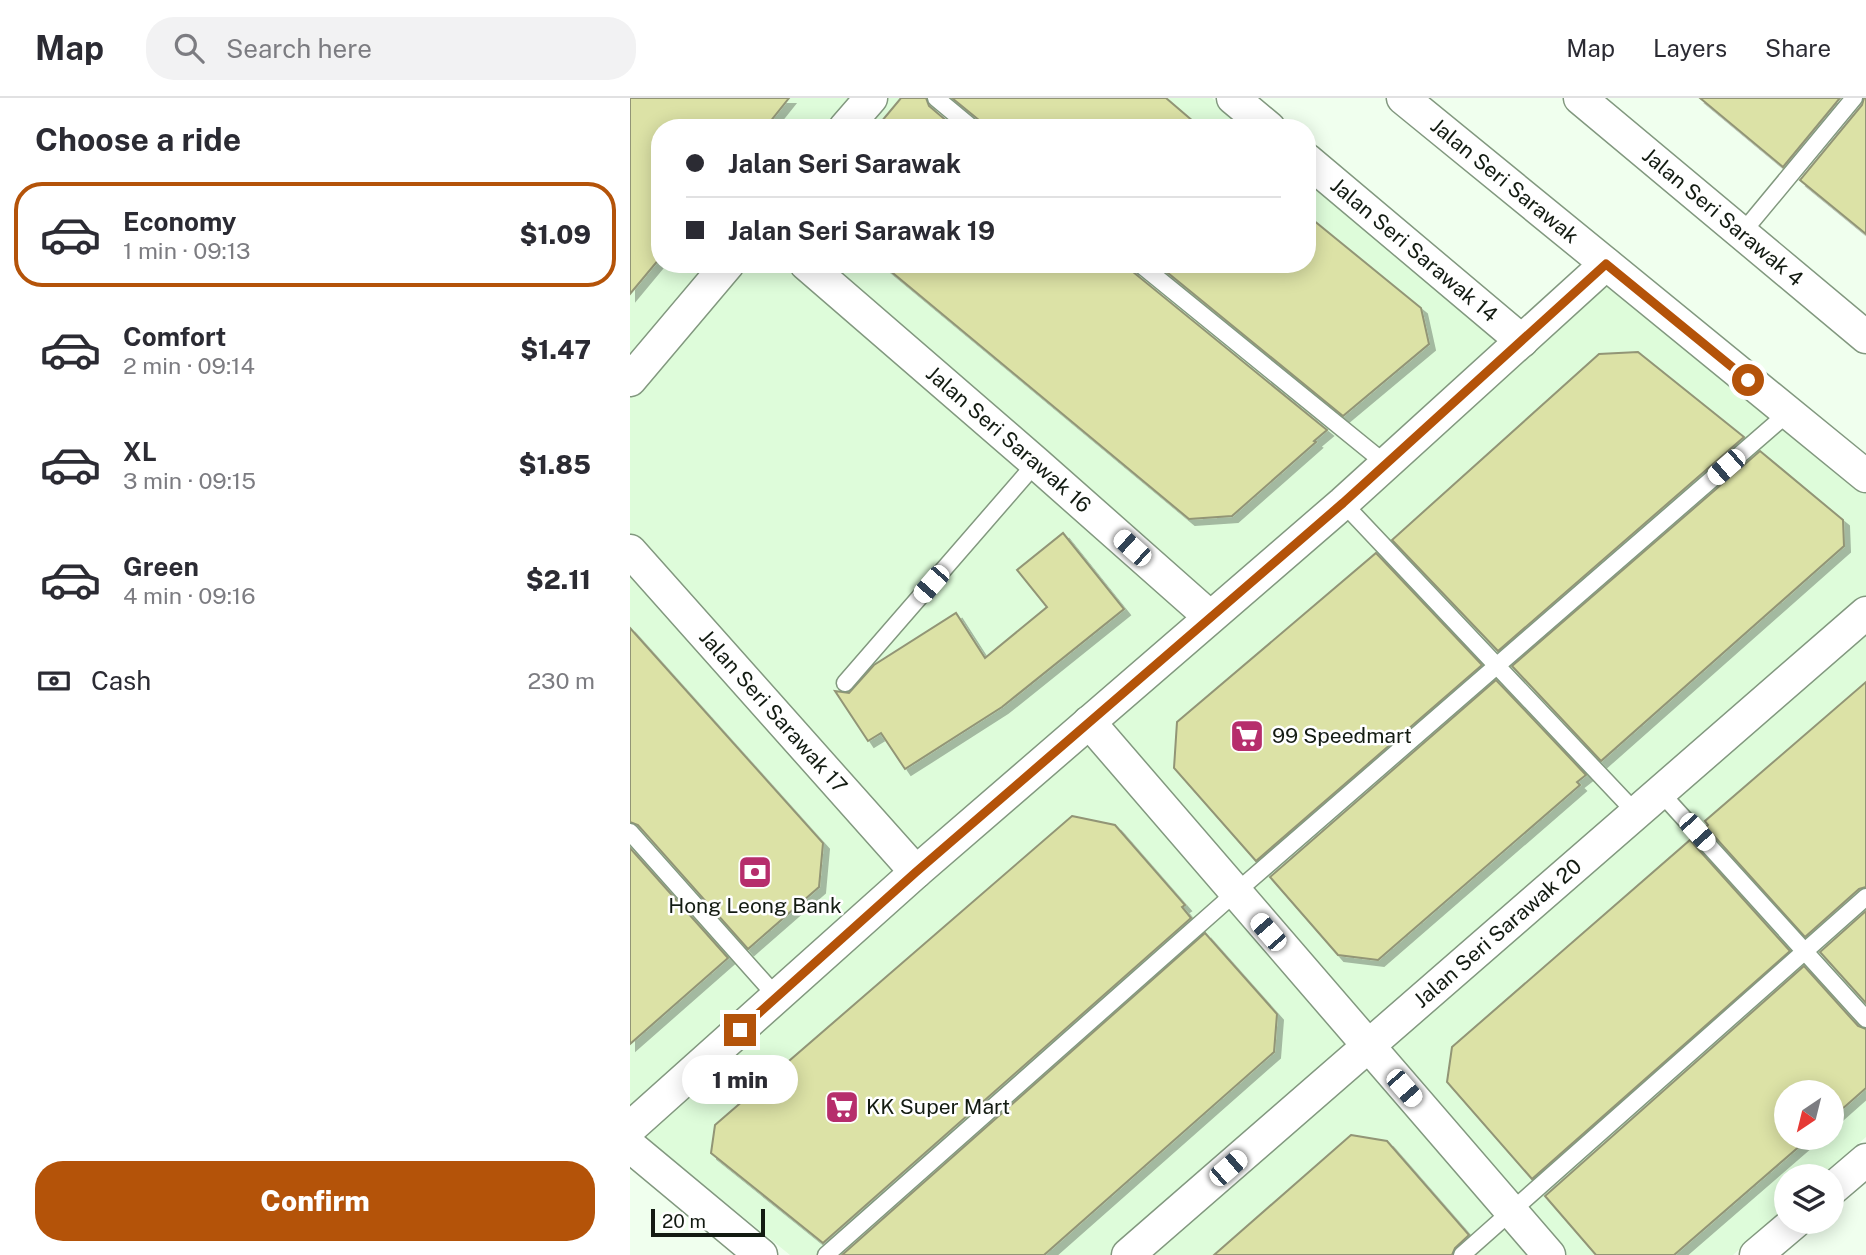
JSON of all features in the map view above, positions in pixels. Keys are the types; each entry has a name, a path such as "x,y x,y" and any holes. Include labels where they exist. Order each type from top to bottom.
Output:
{"street":[{"path":"853,119 871,98"},
{"path":"1233,98 1258,119"},
{"name":"Jalan Seri Sarawak","path":"1403,98 1866,476"},
{"name":"Jalan Seri Sarawak 4","path":"1595,103 1742,233 1866,337"},
{"name":"Jalan Seri Sarawak 14","path":"1316,168 1522,341"},
{"path":"630,1128 916,872 1343,503 1606,264"},
{"path":"630,380 720,273"},
{"name":"Jalan Seri Sarawak 16","path":"816,273 1210,617"},
{"name":"Jalan Seri Sarawak 17","path":"630,551 916,872"},
{"name":"Jalan Seri Sarawak 20","path":"1128,1255 1866,612"},
{"path":"1088,722 1549,1255"},
{"path":"630,1146 761,1255"},
{"path":"1844,1179 1866,1160"},
{"path":"1756,1255 1781,1234"}],"lane":[{"path":"936,98 961,119"},
{"path":"1742,233 1853,98"},
{"path":"1151,273 1386,464"},
{"path":"826,1255 1235,893 1788,413"},
{"path":"845,683 1036,463"},
{"path":"1343,503 1637,814"},
{"path":"1661,793 1866,1019"},
{"path":"630,832 777,997"},
{"path":"1462,1255 1866,897"}],"shaded area":[{"path":"630,98 1212,98 1236,119 651,119 651,273 1316,273 1316,186 1523,359 1606,286 1866,494 1866,1137 1836,1164 1774,1164 1774,1219 1733,1255 790,1255 630,1125"}],"building":[{"path":"630,98 789,98 772,119 651,119 651,269 630,294"},
{"path":"901,98 926,98 929,106 944,119 884,119"},
{"path":"952,98 1166,98 1190,119 978,119"},
{"path":"1700,98 1840,98 1783,167"},
{"path":"1864,98 1866,234 1800,180 1862,105"},
{"path":"1316,222 1421,308 1429,344 1343,416 1168,273 1316,273"},
{"path":"893,273 1134,273 1327,430 1232,516 1189,519"},
{"path":"1638,352 1744,437 1498,651 1392,540 1599,354"},
{"path":"1760,451 1843,520 1844,546 1601,761 1512,666"},
{"path":"1063,533 1124,609 1002,707 905,769 881,733 868,741 835,691 849,693 874,665 956,613 985,658 1047,607 1017,570"},
{"path":"1376,553 1482,665 1256,861 1174,768 1177,722"},
{"path":"630,628 823,843 819,887 748,949 638,825 630,822"},
{"path":"1496,680 1586,775 1577,782 1580,785 1378,960 1338,955 1270,877"},
{"path":"1866,682 1866,887 1859,889 1805,937 1706,827 1708,825 1705,821"},
{"path":"1072,816 1115,825 1185,905 1182,907 1191,918 823,1243 711,1153 715,1125"},
{"path":"1690,840 1790,951 1532,1179 1447,1082 1452,1047"},
{"path":"630,848 728,958 630,1044"},
{"path":"1866,911 1866,1003 1820,952"},
{"path":"1205,933 1277,1014 1274,1052 1044,1255 842,1255"},
{"path":"1804,966 1858,1026 1866,1029 1866,1088 1844,1107 1844,1080 1774,1080 1774,1150 1795,1150 1779,1164 1774,1164 1774,1168 1674,1255 1596,1255 1545,1196"},
{"path":"1351,1135 1387,1141 1469,1235 1455,1248 1452,1255 1214,1255"}],"place":[{"name":"99 Speedmart","path":"1247,736"},
{"name":"Hong Leong Bank","path":"755,872"},
{"name":"KK Super Mart","path":"842,1107"}],"route":[{"path":"740,1030 916,872 1343,503 1606,264 1748,380"}]}
